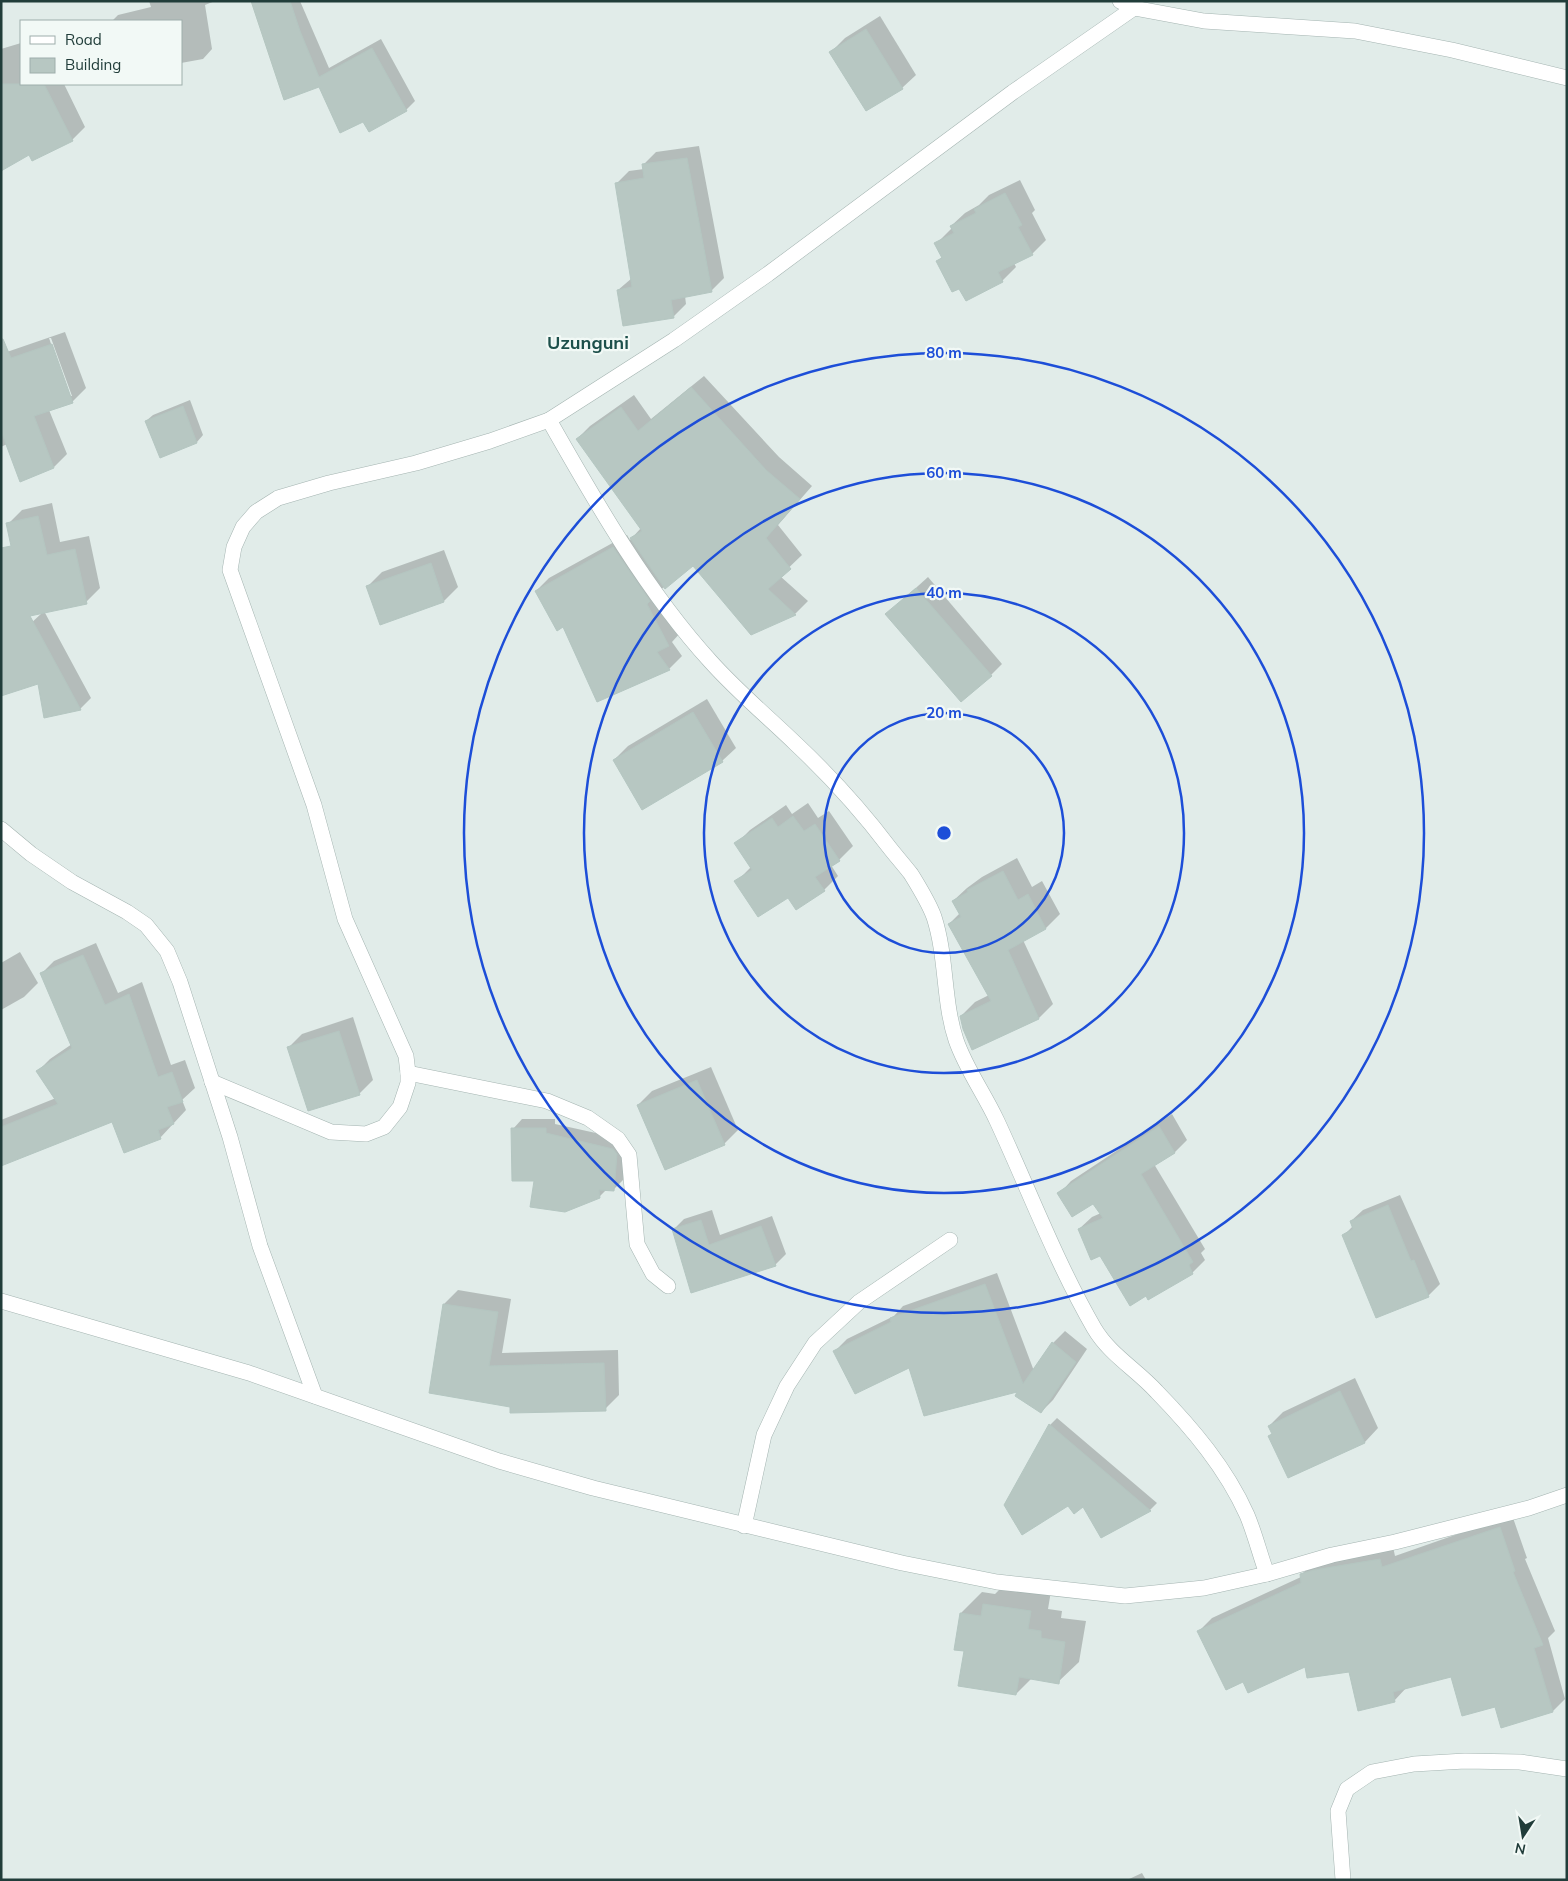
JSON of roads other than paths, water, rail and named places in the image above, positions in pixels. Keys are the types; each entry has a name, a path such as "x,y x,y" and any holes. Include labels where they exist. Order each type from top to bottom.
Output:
{"street":[{"path":"1120,1 1134,8 1204,21 1355,31 1452,50 1567,78"},
{"path":"212,1082 331,1132 366,1134 384,1127 400,1107 408,1083 406,1056 345,919 314,805 230,570 234,547 243,528 256,512 278,498 329,483 426,460 490,441 548,420 682,334 768,274 1013,92 1134,8"},
{"path":"548,420 596,501 663,603 692,641 740,694 796,744 861,811 910,874 933,916 943,959 951,1025 958,1045 970,1073 994,1115 1048,1237 1086,1313 1099,1337 1118,1358 1144,1377 1187,1423 1220,1468 1247,1515 1266,1574"},
{"path":"1,829 31,854 72,882 127,912 146,925 167,951 180,982 230,1137 260,1246 315,1396"},
{"path":"408,1073 547,1100 588,1118 618,1139 629,1155 637,1244 653,1274 668,1286"},
{"path":"744,1526 764,1435 787,1386 815,1343 859,1302 950,1240"},
{"path":"1,1301 249,1373 498,1461 593,1488 902,1563 997,1582 1125,1596 1204,1588 1529,1508 1567,1494"},
{"path":"1343,1880 1338,1811 1347,1788 1372,1772 1414,1764 1466,1761 1520,1762 1567,1769"}],"district":[{"name":"Uzunguni","path":"588,343"}]}
